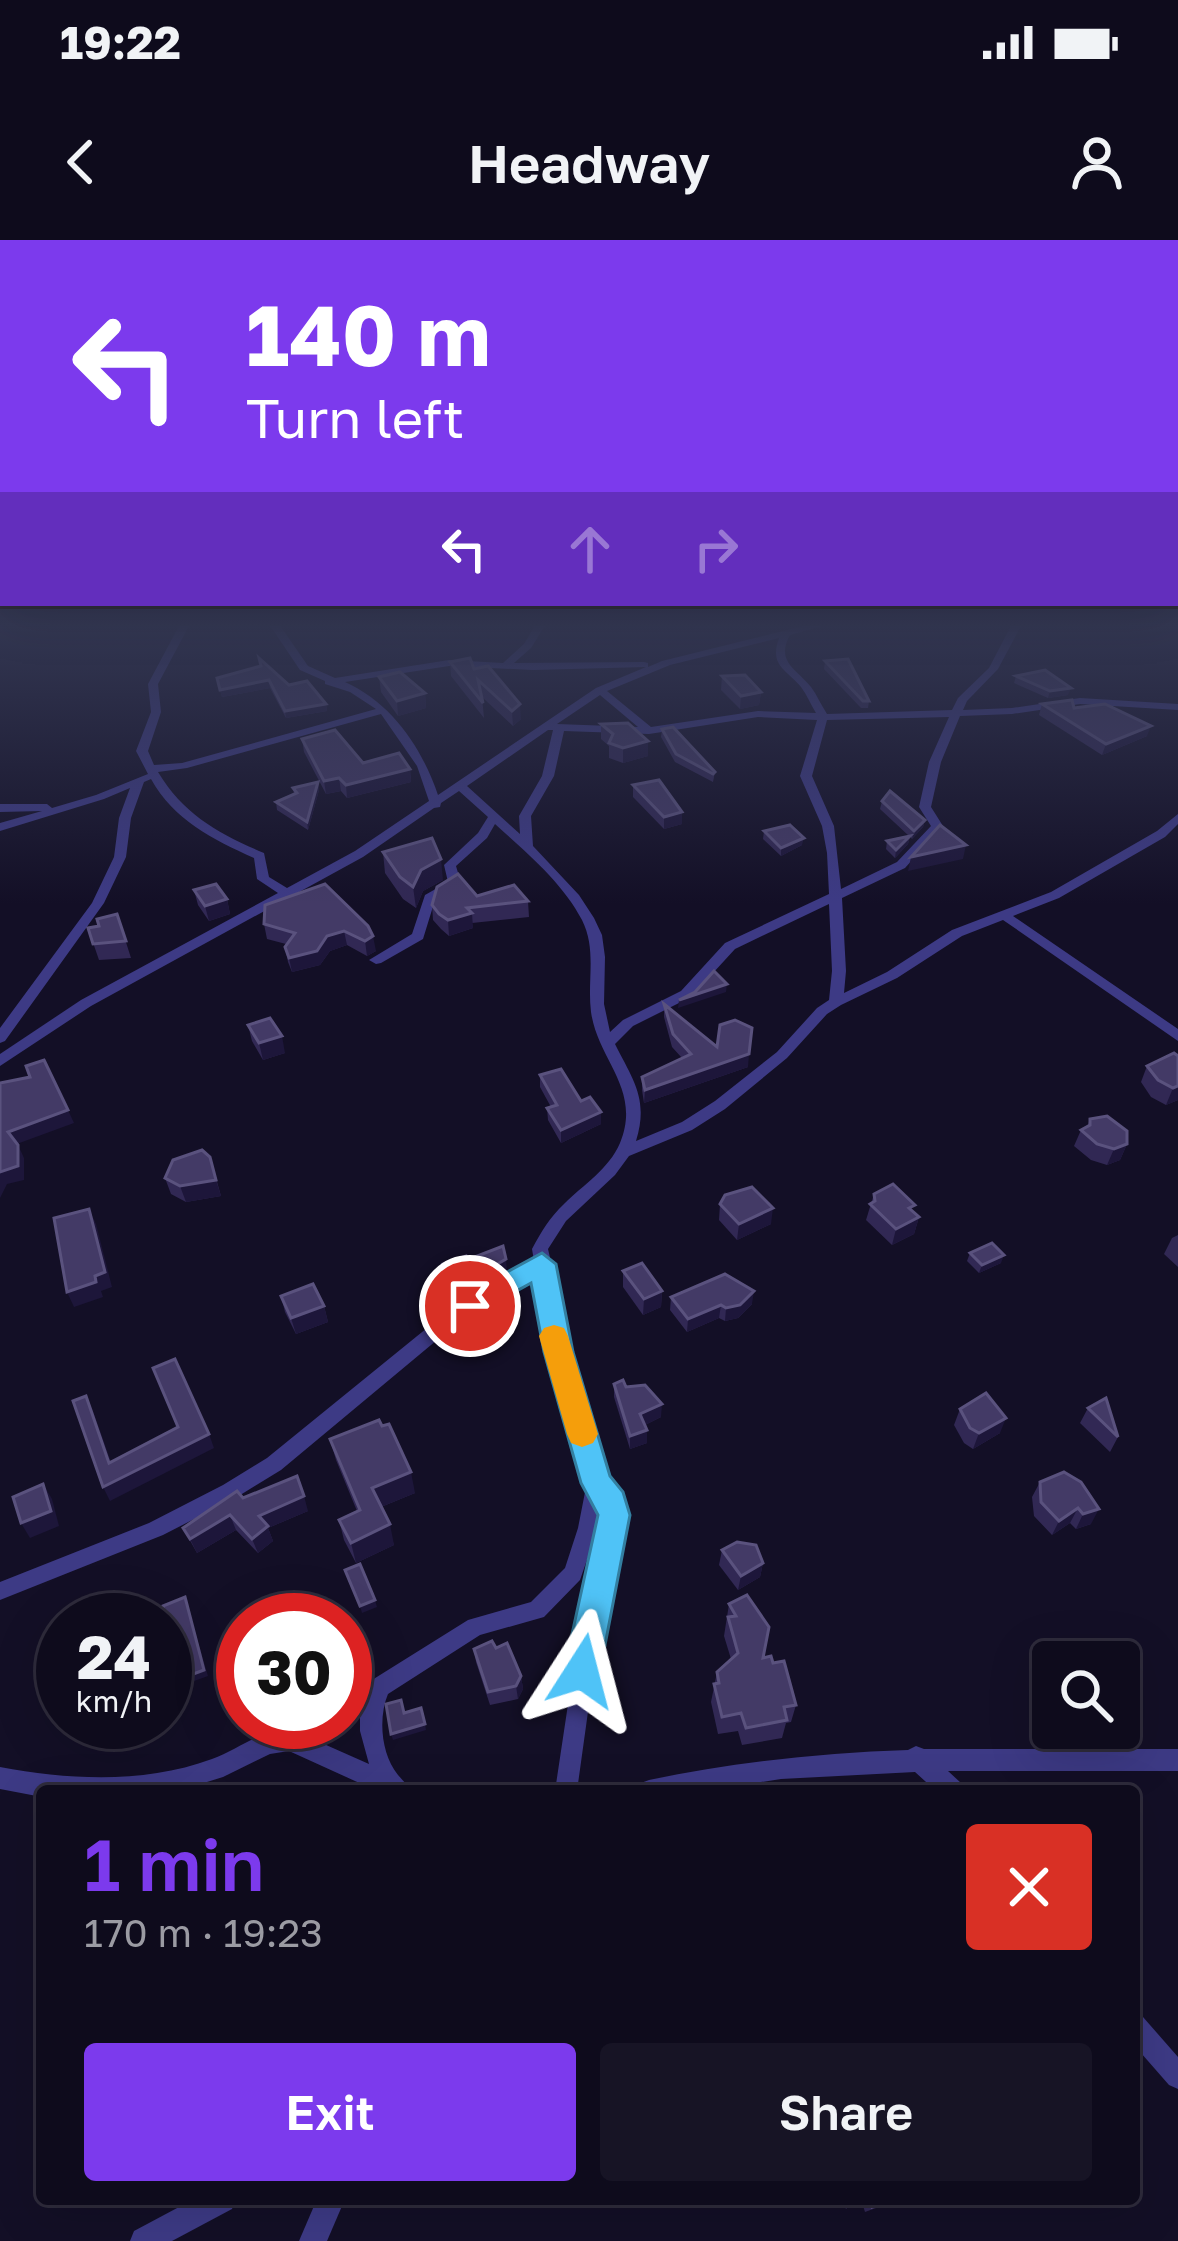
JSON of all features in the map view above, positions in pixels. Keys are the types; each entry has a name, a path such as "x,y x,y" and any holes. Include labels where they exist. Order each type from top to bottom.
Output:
{"street":[{"path":"154,717 142,751 145,765 156,772 180,814 206,832 260,856 263,879 288,894"},
{"path":"0,827 87,802 156,772 357,717"},
{"path":"386,717 413,748 436,805"},
{"path":"0,1061 86,1004 288,894 436,805 565,717"},
{"path":"633,717 650,731"},
{"path":"553,727 650,731 737,717"},
{"path":"823,717 806,776 828,826 838,896 836,1002"},
{"path":"608,1043 628,1023 686,994 730,946 901,865 937,826 925,807 935,762 954,717"},
{"path":"527,847 525,816 548,776 553,727"},
{"path":"0,1038 83,928 108,885 138,782"},
{"path":"461,787 527,847 596,936 597,998 608,1043 629,1078 635,1102 635,1120 624,1152"},
{"path":"0,808 87,802"},
{"path":"376,960 418,936 429,898 455,884 451,865 483,835 493,818"},
{"path":"567,1785 592,1611 614,1515 612,1502 596,1483 548,1316 541,1249 565,1207 624,1152 704,1117 782,1055 836,1002 892,975 957,933 1068,888 1161,834 1178,818"},
{"path":"1006,917 1178,1036"},
{"path":"0,1591 90,1551 156,1529 230,1491 274,1464 449,1320 542,1264"},
{"path":"394,1785 371,1731 371,1708 380,1687 444,1642 475,1627 537,1610 560,1591 573,1573 596,1483"},
{"path":"154,1785 220,1768 273,1739 290,1740 387,1785"},
{"path":"681,1785 792,1764 916,1757 1073,1764 1178,1760"},
{"path":"916,1757 946,1785"},
{"path":"0,1778 36,1786"},
{"path":"1140,2033 1178,2076"},
{"path":"144,2241 210,2205"},
{"path":"314,2241 329,2205"}],"building":[{"path":"1063,717 1133,717 1151,726 1106,744"},
{"path":"628,723 648,741 623,748 609,743 613,734 601,724"},
{"path":"673,727 713,774 676,754 662,729"},
{"path":"335,730 363,763 399,753 410,769 346,785 339,778 324,781 302,739"},
{"path":"659,780 682,812 664,817 633,785"},
{"path":"318,782 307,822 276,802 297,793 293,788"},
{"path":"890,791 925,820 914,831 882,801"},
{"path":"790,825 804,838 781,848 764,831"},
{"path":"940,825 966,845 911,857"},
{"path":"910,836 896,850 887,841"},
{"path":"432,838 441,859 421,870 413,887 383,852"},
{"path":"458,874 477,896 514,885 528,901 467,908 472,913 448,920 432,905 437,887"},
{"path":"216,884 227,899 205,906 194,890"},
{"path":"325,884 373,936 365,941 344,931 327,936 317,951 289,958 285,947 295,933 264,924 265,905"},
{"path":"117,914 126,941 93,944 88,928 99,926 97,919"},
{"path":"714,971 727,984 679,1000 695,992"},
{"path":"664,1004 717,1047 720,1025 735,1020 752,1028 749,1054 645,1090 642,1077 691,1054 673,1034"},
{"path":"270,1018 282,1036 259,1043 248,1025"},
{"path":"1174,1053 1178,1056 1178,1086 1173,1088 1147,1066"},
{"path":"44,1060 68,1110 8,1132 18,1145 18,1166 0,1172 0,1083 30,1077 26,1066"},
{"path":"561,1069 581,1101 590,1097 601,1112 561,1130 547,1108 557,1105 540,1075"},
{"path":"1107,1116 1127,1131 1127,1144 1114,1149 1097,1144 1081,1130 1090,1125 1090,1119"},
{"path":"202,1150 210,1157 216,1180 180,1186 165,1178 173,1160"},
{"path":"893,1184 915,1205 909,1208 919,1217 896,1229 870,1204 874,1194"},
{"path":"752,1187 773,1208 739,1224 720,1204 725,1195"},
{"path":"89,1209 105,1272 95,1276 96,1282 67,1292 54,1218"},
{"path":"992,1243 1004,1255 982,1265 970,1253"},
{"path":"503,1246 506,1259 489,1269 471,1267 473,1273 454,1281 443,1264 466,1256 467,1260"},
{"path":"642,1263 662,1291 644,1299 623,1271"},
{"path":"725,1274 754,1291 740,1305 721,1305 688,1319 671,1297"},
{"path":"313,1284 324,1306 291,1318 281,1296"},
{"path":"175,1359 209,1434 103,1487 73,1401 86,1396 109,1463 178,1427 153,1368"},
{"path":"623,1380 626,1387 645,1385 662,1404 640,1414 647,1430 630,1436 614,1384"},
{"path":"986,1393 1006,1418 979,1433 970,1428 960,1409"},
{"path":"1106,1398 1118,1437 1088,1408"},
{"path":"379,1420 382,1426 389,1424 411,1472 372,1488 390,1524 351,1543 339,1520 360,1510 330,1439"},
{"path":"1064,1472 1081,1482 1099,1509 1083,1514 1078,1508 1059,1521 1041,1502 1040,1482"},
{"path":"297,1476 304,1496 259,1516 268,1526 252,1539 230,1515 190,1539 183,1528 237,1491 243,1498"},
{"path":"43,1484 51,1511 21,1523 13,1497"},
{"path":"737,1542 756,1545 763,1563 741,1576 722,1550"},
{"path":"360,1564 375,1600 372,1593 355,1593 345,1570"},
{"path":"747,1595 769,1627 763,1658 784,1661 796,1705 784,1707 787,1720 746,1728 741,1713 722,1717 714,1684 719,1683 717,1672 738,1653 728,1617 736,1616 729,1604"},
{"path":"192,1624 204,1670 192,1674"},
{"path":"492,1641 496,1648 507,1643 521,1676 516,1686 488,1692 474,1649"},
{"path":"401,1700 404,1713 421,1708 425,1724 391,1734 386,1704"}],"slow traffic":[{"path":"554,1336 582,1434"}],"route":[{"path":"470,1306 542,1264 558,1352 596,1483 612,1502 614,1515 582,1671"}]}
